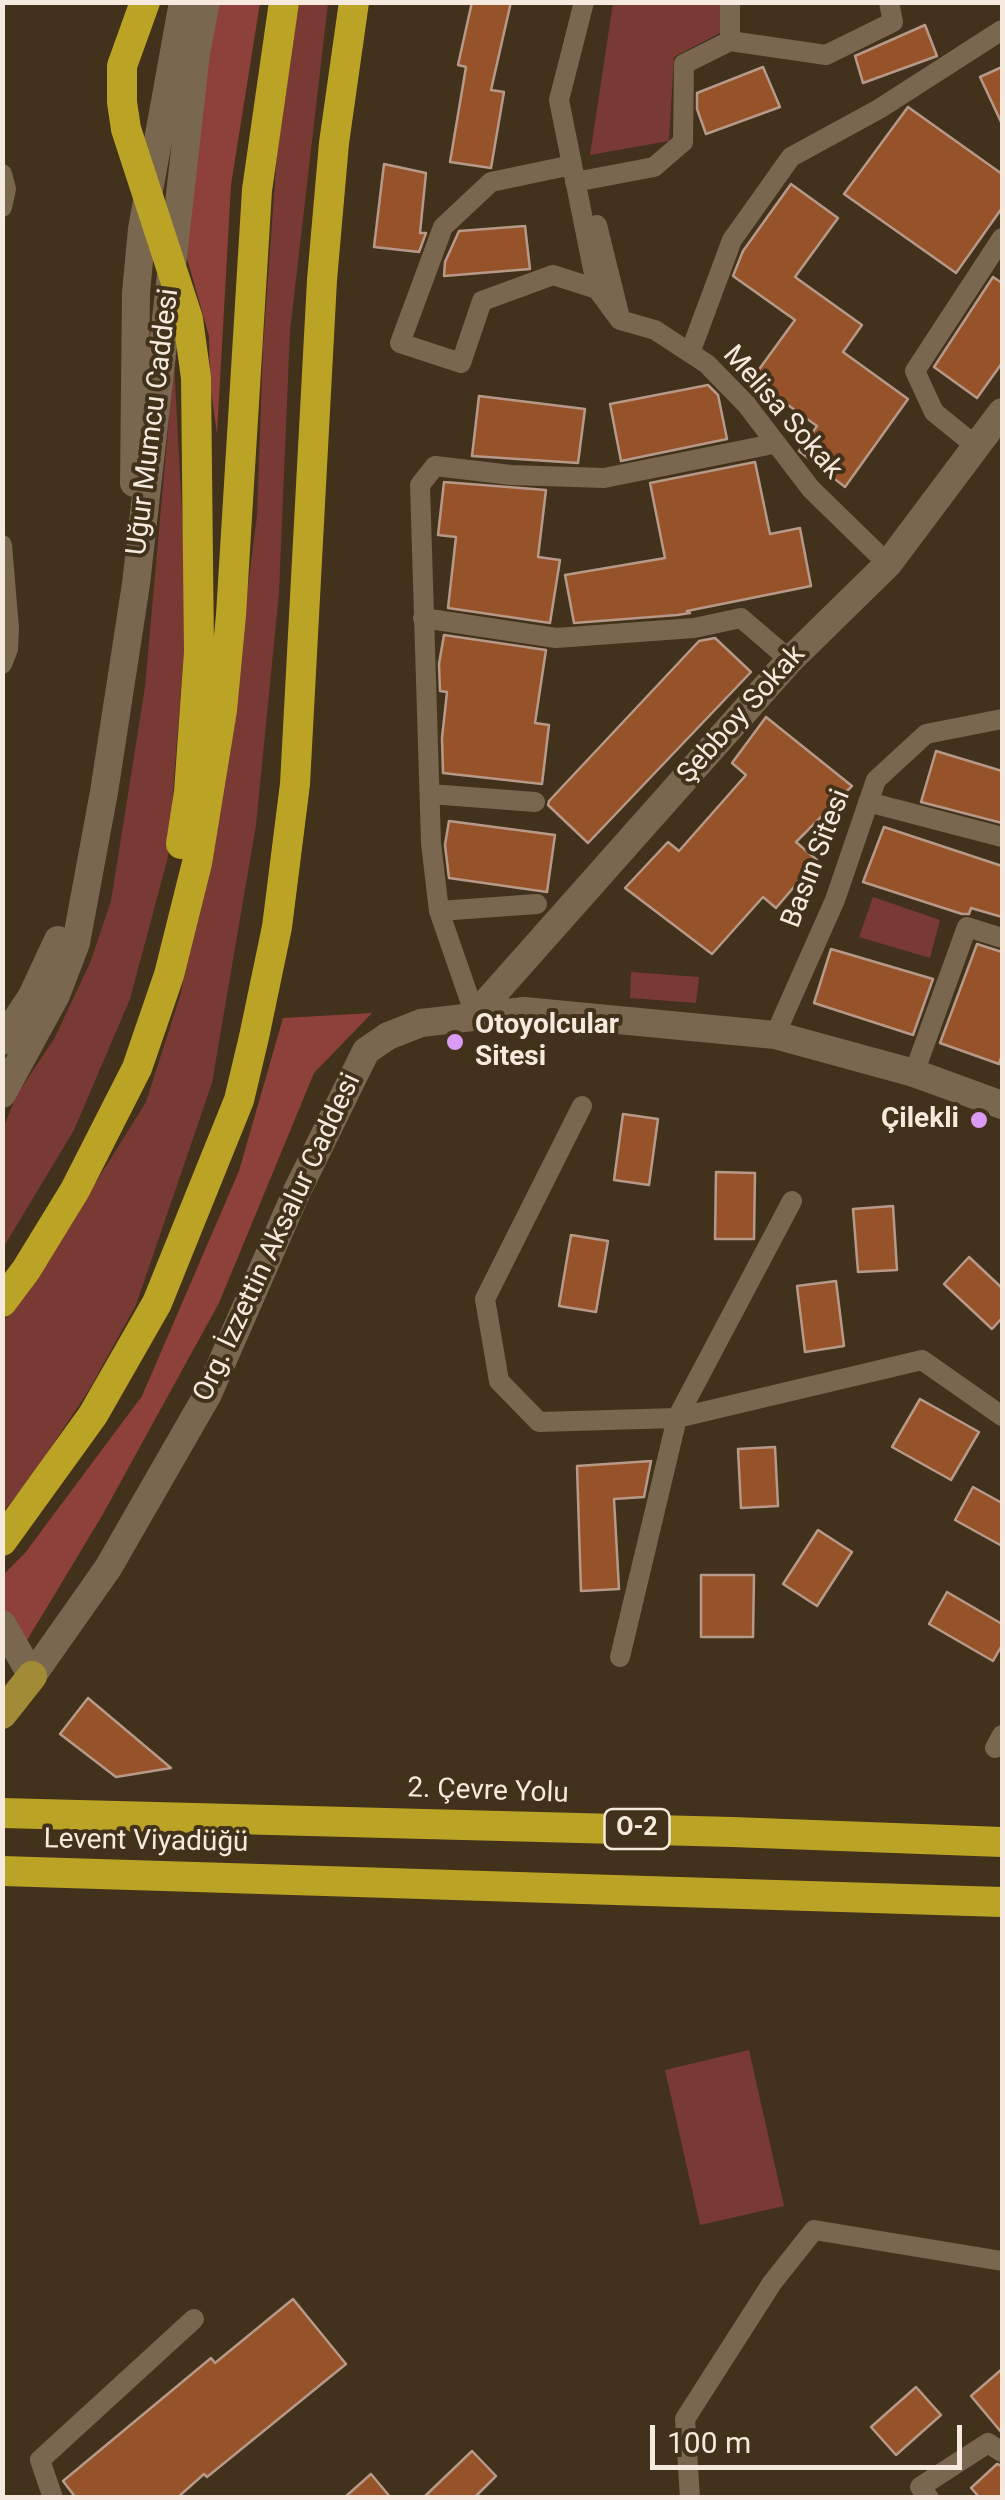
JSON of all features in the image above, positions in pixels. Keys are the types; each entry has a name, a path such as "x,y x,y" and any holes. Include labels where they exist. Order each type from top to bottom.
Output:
{"highway":[{"path":"145,2 122,66 122,102 126,129 169,253 193,344 199,651 189,792 168,945 169,976"},
{"path":"2,1302 75,1190 137,1068 169,976 198,862 222,710 257,190 284,2"},
{"path":"2,1540 93,1415 157,1303 239,1100 254,1037 277,927 295,784 322,280 334,143 354,2"},
{"name":"Levent Viyadüğü","path":"2,1813 272,1819"},
{"name":"2. Çevre Yolu","path":"272,1819 1002,1842"},
{"name":"Levent Viyadüğü","path":"2,1871 1002,1902"}],"main road":[{"path":"139,539 133,471 137,277 156,138 183,2"},
{"name":"Uğur Mumcu Caddesi","path":"95,840 136,584 196,53 206,2"},
{"name":"Şebboy Sokak","path":"475,1015 790,660 888,564 1002,412"},
{"path":"2,1040 32,996 52,955 95,840"},
{"path":"2,1094 56,995 76,942 95,840"},
{"name":"Org. İzzettin Aksalur Caddesi","path":"32,1676 108,1568 208,1394 297,1191 366,1050 388,1036 421,1023 524,1011 775,1035 914,1073 1002,1105"},
{"path":"2,1624 32,1676 2,1714"}],"street":[{"path":"584,2 559,100 620,320"},
{"path":"730,2 730,40"},
{"path":"597,289 553,275 482,301 461,363 400,343 443,227 491,182 654,167 683,142 684,64 730,40 826,55 893,22 889,2"},
{"path":"690,354 732,240 791,157 879,109 1002,30"},
{"path":"2,174 6,188 2,207"},
{"path":"578,176 597,289 620,320"},
{"path":"977,447 934,412 915,371 1002,238"},
{"name":"Melisa Sokak","path":"620,320 655,330 706,364 746,404 811,489 888,564"},
{"path":"475,1015 439,911 431,843 420,485 435,466 511,475 604,478 774,444"},
{"path":"2,545 9,628 8,649 2,664"},
{"path":"423,618 556,638 694,628 740,618 790,660"},
{"name":"Basın Sitesi","path":"775,1035 834,900 876,780 926,734 1002,719"},
{"path":"430,794 534,802"},
{"path":"868,802 1002,837"},
{"path":"439,911 537,904"},
{"path":"914,1073 967,927 1002,938"},
{"path":"582,1106 485,1299 498,1380 540,1422 677,1418 922,1360 1002,1416"},
{"path":"620,1657 677,1418 792,1201"},
{"path":"690,2498 686,2419 772,2284 814,2230 1002,2260"},
{"path":"53,2498 40,2460 194,2319"},
{"path":"930,2498 920,2487 988,2442 1002,2452"}],"shaded area":[{"path":"218,3 260,3 231,185 217,434 209,336 185,251 204,77"},
{"path":"299,3 328,3 290,331 279,593 256,825 212,1083 136,1305 89,1390 3,1512 3,1322 30,1288 146,1102 181,993 225,764 257,516 263,347 277,153"},
{"path":"613,3 722,3 720,33 674,57 669,141 590,155"},
{"path":"174,362 185,569 184,649 168,857 130,999 74,1130 3,1248 3,1129 16,1096 54,1039 90,963 111,901 145,687"},
{"path":"873,897 940,920 930,958 859,937"},
{"path":"631,972 699,977 696,1003 630,998"},
{"path":"372,1013 314,1073 219,1303 103,1514 23,1647 3,1622 3,1575 25,1553 142,1396 239,1171 283,1018"},
{"path":"749,2050 784,2206 700,2225 665,2070"}],"building":[{"path":"472,2 511,2 491,90 504,92 491,168 450,162 466,67 458,65"},
{"path":"925,25 937,56 863,83 855,56"},
{"path":"763,67 780,107 706,134 697,109 697,93"},
{"path":"1002,67 1002,124 980,77"},
{"path":"908,107 1002,174 1002,208 956,273 844,194"},
{"path":"384,164 426,173 420,233 426,233 419,252 374,247"},
{"path":"791,184 838,218 795,277 862,325 843,352 908,399 845,487 799,451 817,426 752,379 795,320 733,276 743,251"},
{"path":"525,226 530,269 444,276 445,262 459,231"},
{"path":"993,277 1002,283 1002,363 977,398 934,367"},
{"path":"708,385 718,395 727,439 621,461 610,404"},
{"path":"479,396 585,409 578,463 472,456"},
{"path":"755,462 770,534 800,528 811,586 687,611 690,613 574,623 565,575 665,558 650,483"},
{"path":"444,482 546,490 538,557 560,560 550,623 448,608 456,537 438,535"},
{"path":"444,635 546,650 535,723 549,725 542,784 443,773 447,692 440,691 439,664"},
{"path":"715,638 751,672 588,843 548,805 549,801 699,641"},
{"path":"766,717 852,786 796,842 817,860 776,908 763,897 712,954 625,888 668,842 679,851 746,775 732,763"},
{"path":"936,751 1002,771 1002,823 921,802"},
{"path":"449,821 555,835 547,892 449,878 445,845"},
{"path":"884,827 1002,866 1002,917 971,908 969,914 962,914 863,882"},
{"path":"977,944 1002,952 999,1064 940,1043"},
{"path":"831,949 933,979 913,1035 814,1003"},
{"path":"623,1114 658,1119 649,1185 614,1180"},
{"path":"716,1172 755,1173 754,1239 715,1239"},
{"path":"893,1206 897,1270 858,1272 853,1209"},
{"path":"571,1235 608,1241 596,1312 559,1306"},
{"path":"969,1257 1002,1288 1002,1318 992,1329 944,1284"},
{"path":"836,1281 844,1346 805,1352 797,1286"},
{"path":"920,1399 979,1432 951,1480 892,1447"},
{"path":"775,1447 778,1506 741,1508 738,1449"},
{"path":"651,1461 644,1497 614,1499 619,1589 581,1591 577,1466"},
{"path":"973,1487 1002,1503 1002,1546 955,1520"},
{"path":"818,1530 852,1552 817,1606 783,1584"},
{"path":"701,1575 754,1575 753,1637 701,1637"},
{"path":"947,1592 1002,1624 1002,1645 993,1661 929,1624"},
{"path":"88,1698 171,1768 116,1777 60,1734"},
{"path":"293,2299 346,2364 177,2498 76,2498 63,2481 211,2358 215,2363"},
{"path":"1002,2369 1002,2433 971,2396"},
{"path":"916,2387 941,2415 896,2455 871,2427"},
{"path":"472,2451 496,2476 474,2498 423,2498"},
{"path":"997,2464 1002,2466 1002,2498 980,2498 971,2488"},
{"path":"371,2474 391,2498 344,2498"}],"place":[{"name":"Otoyolcular Sitesi","path":"455,1042"},
{"name":"Çilekli","path":"979,1120"}]}
